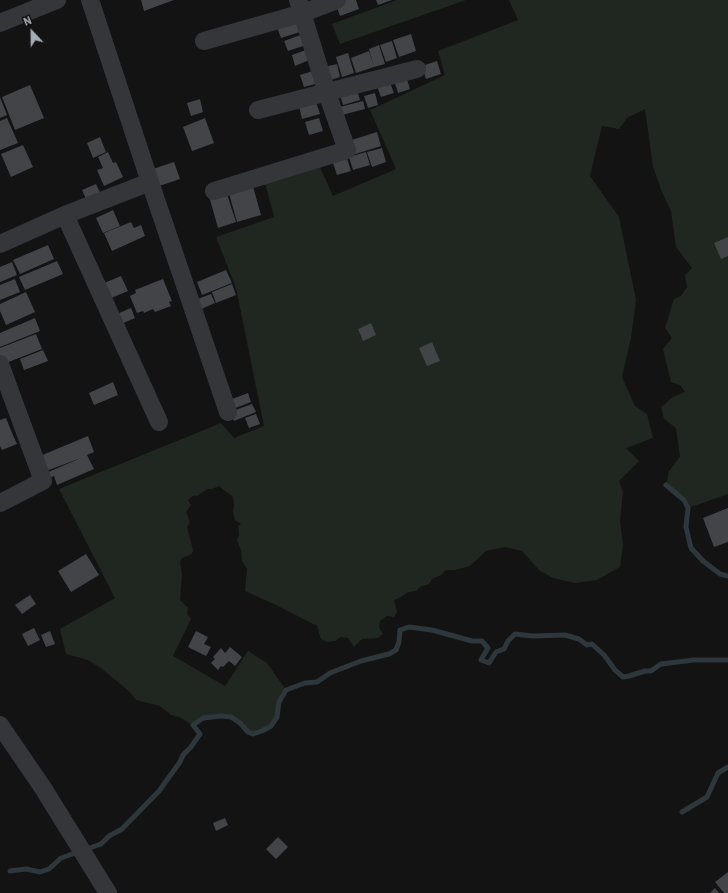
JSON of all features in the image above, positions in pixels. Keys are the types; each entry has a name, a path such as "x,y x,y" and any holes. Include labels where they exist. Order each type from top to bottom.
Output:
{"street":[{"path":"0,22 57,0"},
{"path":"90,0 228,412"},
{"path":"204,42 301,7 337,0"},
{"path":"214,190 347,150 327,93 301,7"},
{"path":"258,110 417,70"},
{"path":"0,244 65,215 150,182"},
{"path":"65,215 159,422"},
{"path":"0,364 43,481 0,503"},
{"path":"0,725 43,788 108,893"}],"shaded area":[{"path":"397,0 466,0 340,44 332,24"},
{"path":"509,0 728,0 728,494 688,508 684,500 666,485 669,471 680,457 676,428 664,419 661,407 673,397 685,392 680,385 671,382 663,349 672,338 665,328 674,299 681,296 687,287 685,275 692,268 676,247 671,211 653,167 645,109 627,118 619,129 602,126 590,176 619,217 636,300 631,338 622,377 635,406 647,414 653,438 626,448 639,461 619,481 623,492 620,521 623,545 620,567 597,580 575,583 553,578 539,570 522,551 505,547 486,551 470,566 455,570 446,570 441,575 432,579 429,584 420,587 416,591 408,592 394,600 397,612 394,617 387,616 380,621 379,627 383,634 378,638 362,639 354,647 348,638 340,637 336,641 327,642 321,639 317,626 245,591 247,569 242,561 241,550 237,540 239,535 238,526 241,524 235,520 233,511 233,497 219,486 208,489 197,496 194,495 188,500 191,505 186,512 190,522 187,527 193,550 192,554 182,558 180,562 182,575 180,600 188,608 187,614 191,619 173,656 225,686 248,651 267,663 286,690 279,702 277,717 271,726 253,734 248,732 240,723 231,717 221,716 203,718 193,725 179,717 171,715 160,706 136,700 130,692 102,669 88,660 66,654 60,629 115,598 59,489 221,423 234,438 264,426 236,288 216,237 274,217 265,183 318,163 333,196 396,169 370,110 445,75 438,51 518,20"}],"building":[{"path":"141,0 174,0 144,11"},
{"path":"341,0 356,0 359,9 340,16 335,2"},
{"path":"376,0 392,0 378,5"},
{"path":"299,17 303,31 281,38 276,25"},
{"path":"306,33 309,44 288,51 284,41"},
{"path":"411,34 416,51 399,57 393,40"},
{"path":"392,41 397,58 386,62 380,45"},
{"path":"379,45 385,64 374,67 369,49"},
{"path":"306,50 309,60 295,66 292,55"},
{"path":"369,51 374,67 356,73 351,58"},
{"path":"348,53 354,73 342,77 336,57"},
{"path":"437,61 441,74 426,79 422,66"},
{"path":"337,64 340,77 328,81 324,67"},
{"path":"316,70 319,83 304,87 300,75"},
{"path":"405,73 410,89 398,93 393,77"},
{"path":"389,80 394,93 381,97 376,84"},
{"path":"30,85 44,118 15,130 2,97"},
{"path":"356,87 360,100 343,105 339,91"},
{"path":"375,93 378,105 368,108 364,96"},
{"path":"0,97 7,115 0,118"},
{"path":"200,99 203,112 191,116 187,103"},
{"path":"363,101 365,109 338,116 336,108"},
{"path":"316,102 320,114 302,119 299,106"},
{"path":"7,118 18,143 0,150 0,121"},
{"path":"205,118 214,143 192,151 183,127"},
{"path":"319,118 323,131 309,135 305,122"},
{"path":"377,132 381,146 330,162 326,148"},
{"path":"100,137 106,152 93,158 87,143"},
{"path":"23,145 33,167 11,177 1,154"},
{"path":"382,148 386,162 372,167 367,152"},
{"path":"108,152 113,163 116,162 123,177 104,186 97,170 103,168 98,157"},
{"path":"366,152 370,165 353,170 349,157"},
{"path":"347,158 351,171 337,175 333,163"},
{"path":"174,162 180,179 159,186 153,169"},
{"path":"252,183 261,215 237,222 228,190"},
{"path":"96,184 102,197 88,203 82,190"},
{"path":"226,191 236,222 218,228 209,196"},
{"path":"113,210 120,226 103,233 96,218"},
{"path":"131,222 134,228 141,225 145,236 112,251 104,233"},
{"path":"728,237 728,256 721,259 714,243"},
{"path":"48,245 54,259 20,274 13,260"},
{"path":"57,261 63,274 25,290 19,277"},
{"path":"12,262 17,275 0,282 0,267"},
{"path":"226,270 232,283 202,295 197,282"},
{"path":"121,276 128,291 97,304 90,289"},
{"path":"15,279 20,292 0,300 0,285"},
{"path":"163,279 172,301 169,302 171,306 155,312 153,309 144,313 143,311 137,313 130,296 136,293 135,290"},
{"path":"232,284 236,295 216,303 212,292"},
{"path":"26,292 35,312 6,325 0,311 0,304"},
{"path":"211,294 215,303 199,310 195,300"},
{"path":"131,308 135,318 114,327 110,317"},
{"path":"35,318 40,331 0,347 0,333"},
{"path":"371,323 376,335 363,341 358,329"},
{"path":"36,334 42,349 6,363 0,356 0,348"},
{"path":"432,342 440,361 427,366 419,348"},
{"path":"43,350 48,361 24,370 20,359"},
{"path":"113,382 118,395 94,405 89,393"},
{"path":"248,393 251,402 230,410 227,401"},
{"path":"252,404 256,412 234,421 230,412"},
{"path":"256,414 260,424 249,428 245,418"},
{"path":"6,418 12,433 0,438 0,420"},
{"path":"12,433 17,444 2,450 0,446 0,438"},
{"path":"88,436 94,452 87,455 94,469 57,485 54,476 49,478 46,473 81,458 46,471 40,456"},
{"path":"728,508 728,542 714,547 703,518"},
{"path":"86,554 99,575 71,592 58,571"},
{"path":"30,595 36,604 22,614 15,605"},
{"path":"34,628 40,640 28,646 22,634"},
{"path":"50,631 55,644 46,647 41,635"},
{"path":"196,631 208,637 204,644 211,647 206,656 188,647"},
{"path":"230,647 242,657 235,666 229,661 218,670 211,663 215,659 213,657 221,648 225,653"},
{"path":"225,818 228,825 216,831 213,823"},
{"path":"278,837 288,847 276,859 266,849"},
{"path":"728,872 728,893 724,893 715,882"},
{"path":"715,888 719,893 710,893"}],"waterway":[{"path":"666,485 684,500 688,508 686,527 691,548 703,561 720,574 728,576"},
{"path":"10,871 26,869 40,872 49,869 61,858 101,844 109,836 122,829 159,791 180,762 183,755 200,734 193,725 203,718 221,716 231,717 240,723 248,732 253,734 262,731 271,726 277,717 279,702 286,690 305,683 317,682 330,673 361,661 389,654 396,650 399,642 400,630 409,627 432,630 472,641 482,641 488,648 481,660 489,663 496,652 504,649 508,641 515,634 532,636 565,635 579,639 587,645 592,644 604,655 615,670 623,677 645,671 651,671 661,664 694,660 728,660"},
{"path":"682,812 707,797 718,773 728,767"}]}
